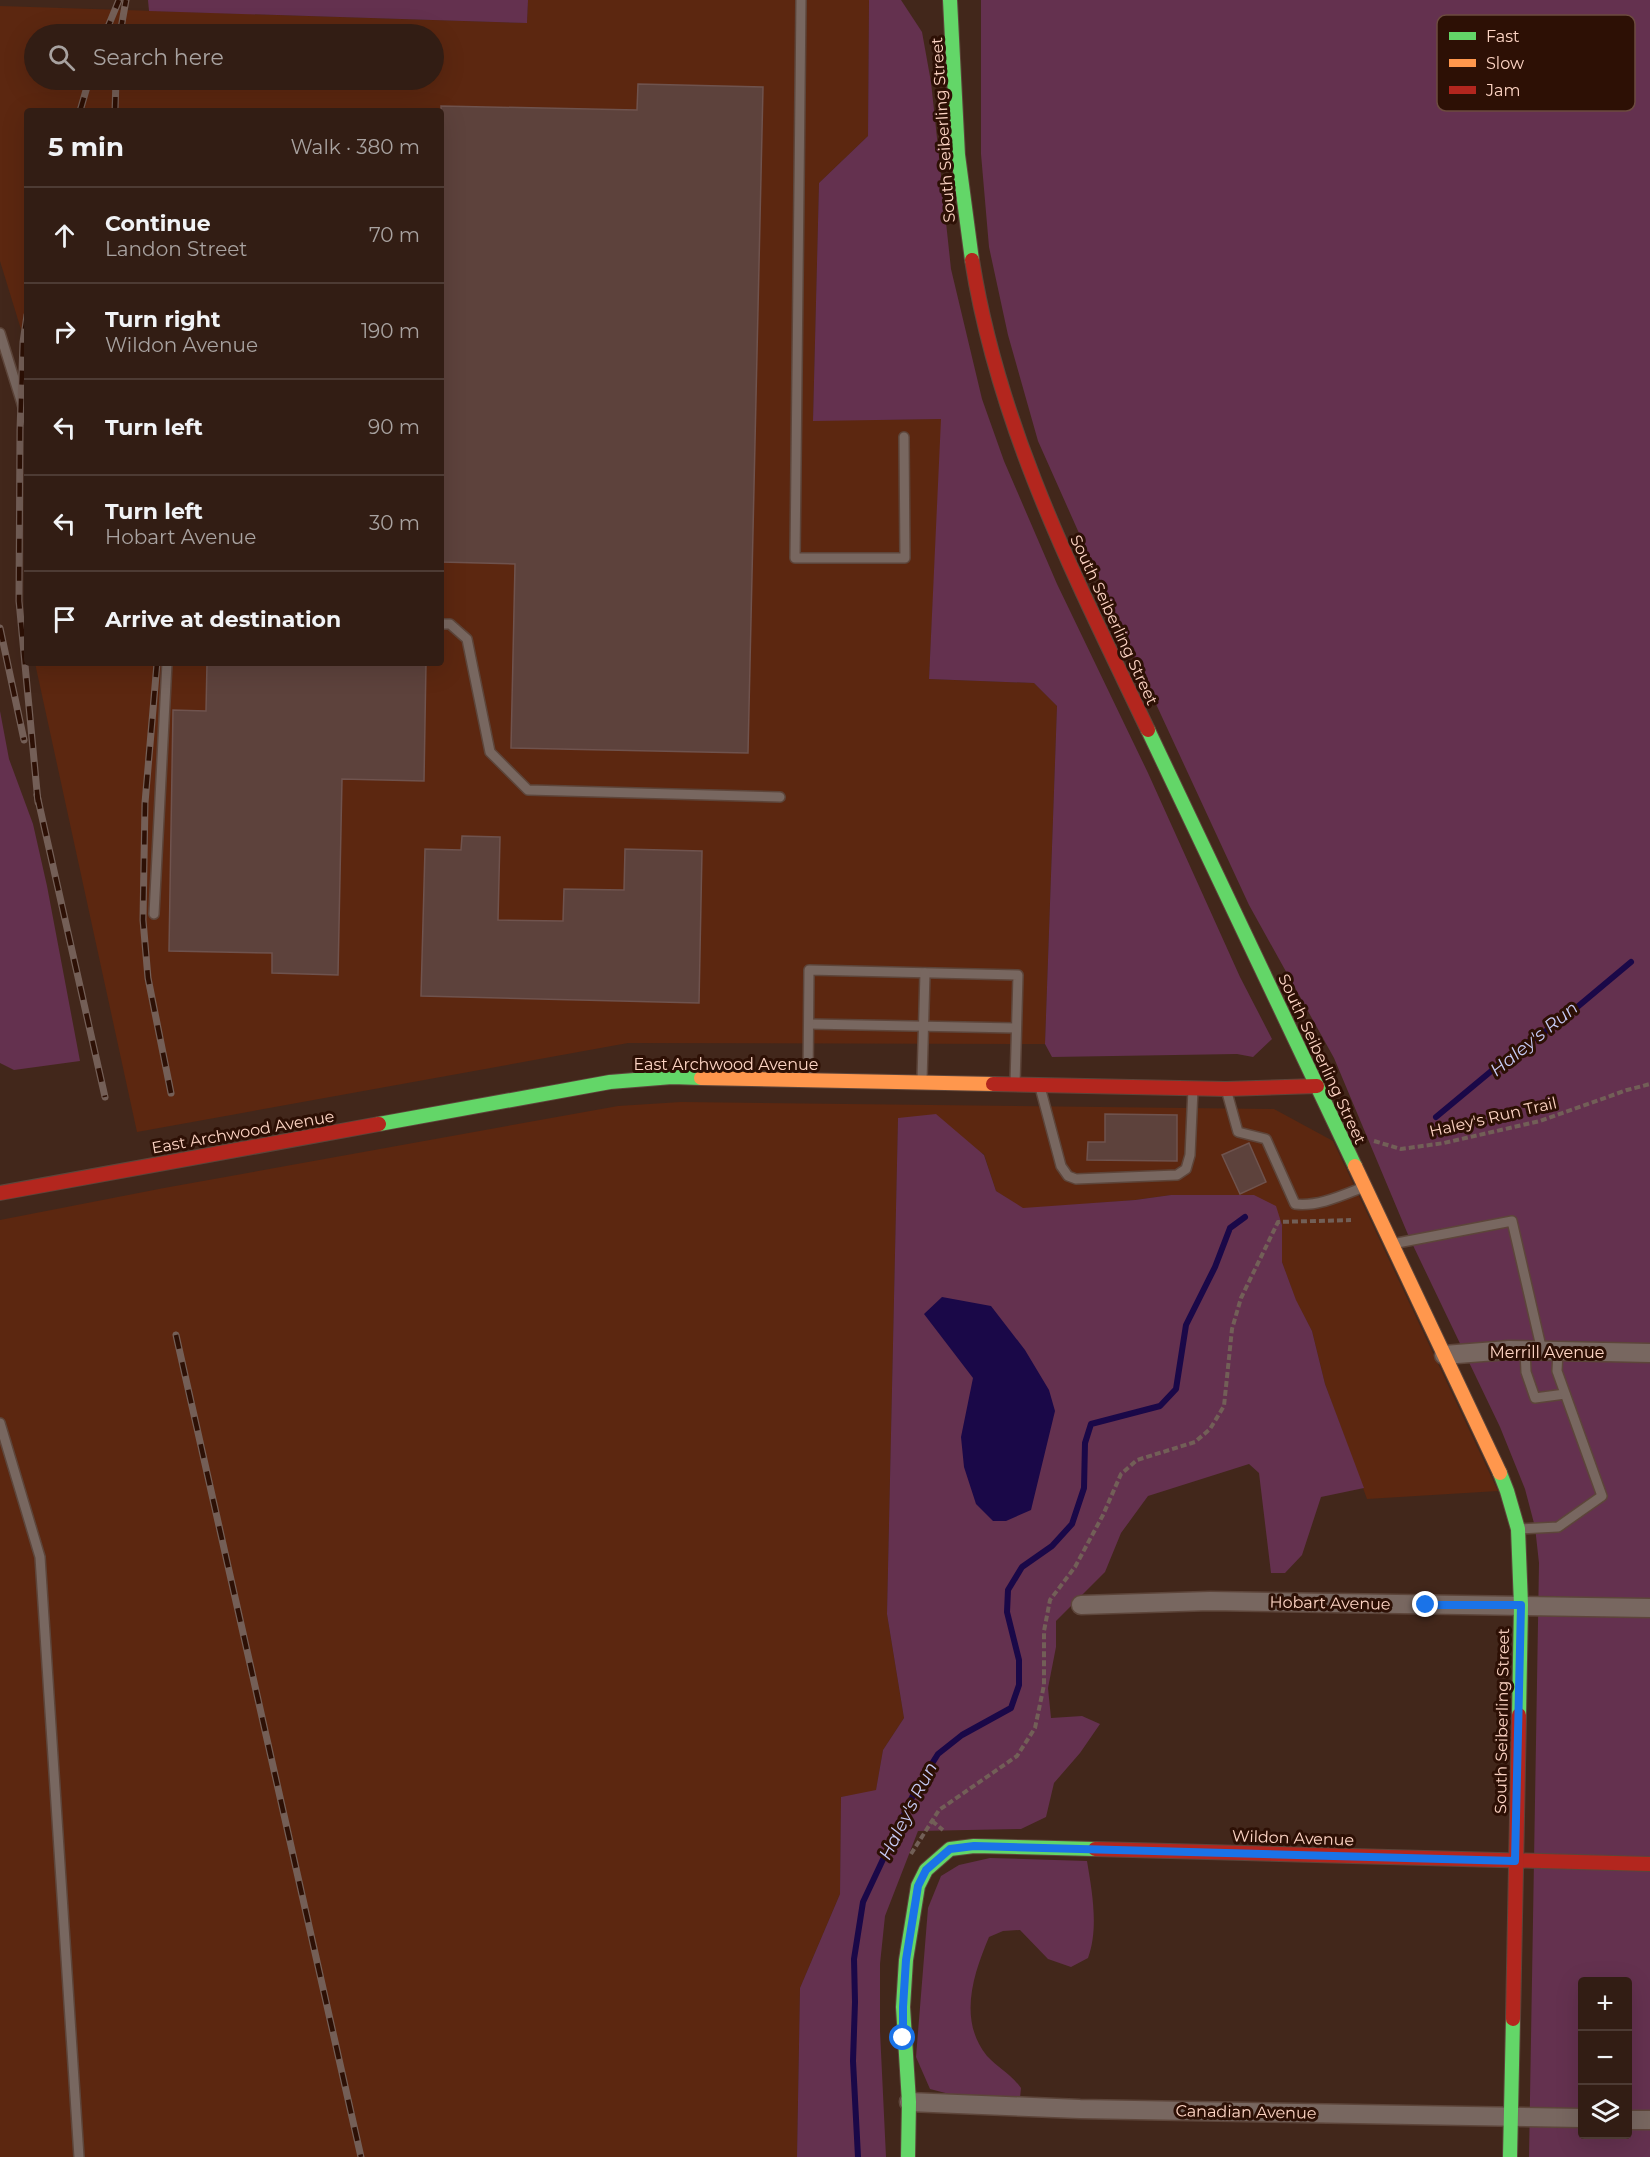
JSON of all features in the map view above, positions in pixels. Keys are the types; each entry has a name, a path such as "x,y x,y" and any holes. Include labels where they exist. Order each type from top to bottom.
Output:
{"main road":[{"name":"South Seiberling Street","path":"950,0 956,131 965,224 982,318 1008,411 1030,474 1056,536 1444,1354 1507,1491 1518,1529 1521,1605 1510,2157"},
{"name":"East Archwood Avenue","path":"0,1193 610,1083 672,1077 1226,1089 1317,1086"},
{"name":"Wildon Avenue","path":"909,2102 903,2007 906,1960 918,1886 926,1870 950,1849 974,1846 1650,1864"},
{"path":"908,2157 909,2102"}],"street":[{"name":"Merrill Avenue","path":"1444,1354 1542,1350 1650,1353"},
{"name":"Hobart Avenue","path":"1082,1605 1210,1601 1650,1608"},
{"name":"Canadian Avenue","path":"909,2102 1091,2109 1578,2118"},
{"path":"1632,2120 1650,2120"}],"lane":[{"path":"801,0 795,558 904,558 903,437"},
{"path":"0,333 24,410"},
{"path":"444,624 450,624 467,639 490,752 528,790 780,797"},
{"path":"154,914 167,666"},
{"path":"808,1080 809,970 1018,975 1015,1084"},
{"path":"921,1083 925,973"},
{"path":"809,1024 1016,1028"},
{"path":"1039,1085 1061,1166 1068,1176 1076,1179 1177,1175 1186,1169 1190,1155 1194,1088"},
{"path":"1226,1089 1238,1132 1266,1139 1295,1204 1305,1206 1364,1186"},
{"path":"1391,1244 1512,1221 1542,1350 1557,1371 1602,1496 1558,1527 1518,1529"},
{"path":"1542,1350 1526,1371 1535,1398 1565,1394"},
{"path":"0,1423 40,1557 79,2157"}],"path":[{"name":"Haley's Run Trail","path":"1374,1141 1401,1149 1444,1143 1540,1121 1650,1084"},
{"path":"939,1810 1017,1756 1035,1728 1044,1684 1044,1631 1050,1600 1075,1567 1103,1515 1121,1474 1137,1460 1195,1442 1210,1428 1224,1406 1232,1329 1241,1298 1278,1222 1351,1220"}],"shaded area":[{"path":"148,0 528,0 527,23 149,11"},
{"path":"528,0 869,0 868,136 819,183 813,420 942,419 929,679 1034,683 1057,706 1045,1044 628,1043 137,1132 36,666 444,666 444,108 24,108 24,339 0,261 0,6 527,23"},
{"path":"869,0 901,0 922,32 931,82 951,269 982,399 1004,461 1057,584 1148,773 1240,977 1272,1039 1253,1057 1237,1054 1052,1057 1045,1044 1057,706 1034,683 929,679 941,419 813,421 819,183 868,136"},
{"path":"981,0 1650,0 1650,2157 1529,2157 1539,1563 1535,1527 1525,1489 1500,1427 1409,1237 1334,1058 1249,905 1131,650 1038,441 1008,335 989,247 981,154"},
{"path":"0,711 9,759 33,824 80,1061 14,1070 0,1063"},
{"path":"681,1102 1274,1109 1333,1141 1498,1491 1367,1499 1325,1384 1312,1331 1296,1301 1282,1262 1282,1225 1210,1196 1171,1195 1023,1209 996,1191 984,1154 898,1119 887,1614 904,1718 883,1750 876,1791 841,1797 840,1894 800,1988 797,2157 0,2157 0,1220 618,1106"},
{"path":"936,1114 984,1155 996,1191 1023,1208 1135,1200 1171,1195 1254,1195 1276,1206 1282,1225 1282,1262 1296,1300 1312,1331 1325,1384 1364,1488 1321,1497 1302,1555 1285,1573 1271,1573 1259,1473 1249,1464 1148,1496 1121,1533 1105,1572 1056,1621 1056,1647 1048,1688 1051,1718 1082,1716 1100,1724 1080,1753 1054,1783 1046,1817 1021,1829 918,1831 885,1916 880,1964 880,2031 886,2157 797,2157 800,1988 840,1894 841,1797 876,1790 883,1750 904,1718 887,1614 898,1118"},
{"path":"942,1297 991,1306 1025,1350 1049,1390 1055,1411 1031,1510 1006,1521 993,1521 976,1504 964,1467 961,1437 973,1378 924,1314"},
{"path":"990,1858 1087,1861 1092,1897 1094,1922 1088,1958 1071,1967 1048,1959 1020,1930 1003,1931 989,1937 983,1952 971,1997 973,2028 987,2056 1021,2088 1020,2098 957,2096 930,2089 916,2057 928,1908 941,1876 959,1865"}],"building":[{"path":"638,84 763,87 748,753 511,748 515,564 444,562 444,108 441,106 637,110"},
{"path":"207,666 426,666 424,781 342,779 338,975 272,973 272,953 169,951 173,710 206,711"},
{"path":"462,836 500,837 498,920 563,921 564,889 624,890 625,849 702,851 699,1003 421,996 425,849 461,850"},
{"path":"1105,1114 1177,1115 1177,1161 1087,1160 1088,1142 1105,1142"},
{"path":"1249,1143 1266,1182 1240,1194 1222,1155"}],"waterway":[{"name":"Haley's Run","path":"1436,1117 1519,1048 1557,1024 1631,962"},
{"name":"Haley's Run","path":"858,2157 853,2061 854,1959 863,1902 916,1789 938,1754 962,1735 1011,1708 1019,1685 1019,1660 1007,1612 1008,1590 1022,1567 1052,1546 1072,1524 1084,1488 1085,1443 1091,1424 1160,1406 1176,1389 1186,1325 1215,1267 1230,1228 1245,1217"}],"railway":[{"path":"109,24 119,0"},
{"path":"122,24 126,0"},
{"path":"81,108 86,90"},
{"path":"115,108 116,90"},
{"path":"24,335 20,430 19,601 24,654"},
{"path":"0,628 24,740"},
{"path":"25,666 38,802"},
{"path":"157,666 145,803 143,920 148,978 171,1093"},
{"path":"37,795 105,1097"},
{"path":"176,1335 361,2157"}],"traffic: fast":[{"path":"950,0 958,155 972,260"},
{"path":"1148,730 1355,1166"},
{"path":"379,1124 610,1082 672,1077 701,1078"},
{"path":"1500,1473 1518,1529 1521,1605 1519,1715"},
{"path":"908,2157 909,2102 903,2007 906,1960 918,1886 926,1870 950,1849 974,1846 1095,1849"},
{"path":"1510,2157 1513,2019"}],"traffic: slow":[{"path":"701,1078 993,1084"},
{"path":"1355,1166 1500,1473"}],"traffic: jam":[{"path":"972,260 984,323 1020,443 1067,559 1148,730"},
{"path":"993,1084 1226,1089 1317,1086"},
{"path":"0,1193 379,1124"},
{"path":"1513,2019 1519,1715"},
{"path":"1095,1849 1650,1864"}],"route":[{"path":"903,2038 906,1960 918,1886 926,1870 950,1849 959,1846 1515,1861 1521,1605 1426,1605"}]}
